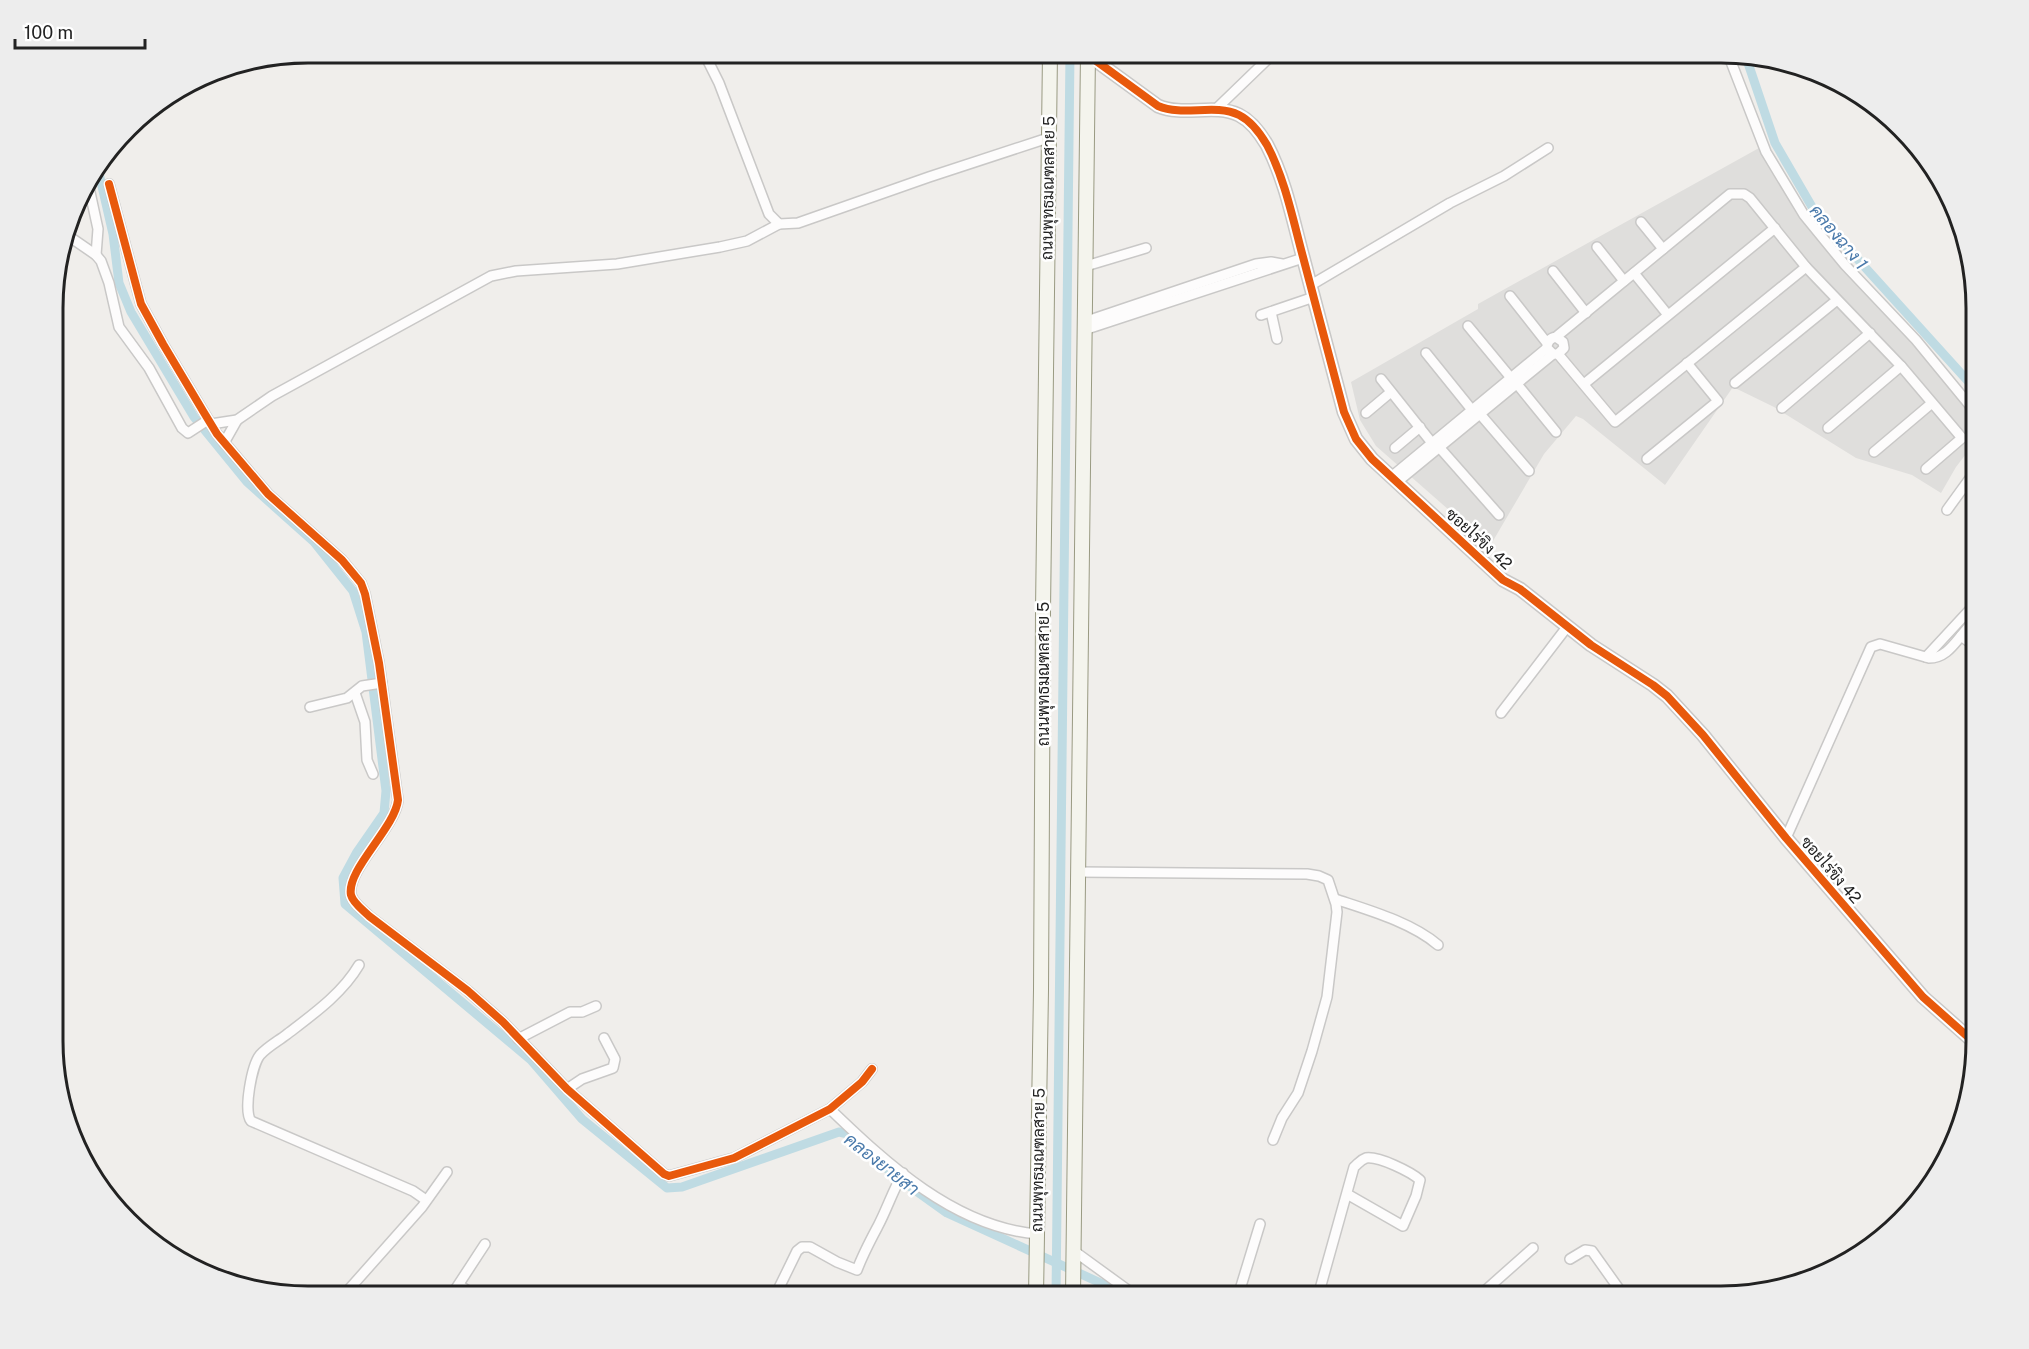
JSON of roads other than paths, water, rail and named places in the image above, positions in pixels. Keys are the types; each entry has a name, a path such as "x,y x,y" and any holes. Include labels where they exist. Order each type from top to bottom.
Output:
{"main road":[{"name":"ถนนพุทธมณฑลสาย 5","path":"1036,1286 1050,63"},
{"path":"1074,1286 1088,63"}],"street":[{"path":"709,63 769,214 779,224"},
{"name":"ซอยไร่ขิง 42","path":"1100,63 1158,106 1167,110 1237,114 1248,121 1266,144 1282,184 1344,412 1362,448 1503,580 1520,589 1591,645 1667,696 1703,735 1786,838 1923,997 1966,1035"},
{"path":"1214,111 1263,63"},
{"path":"1732,64 1766,152 1804,215 1845,265 1916,340 1966,401"},
{"path":"224,443 237,420 280,392 491,276 516,271 617,264 747,241 779,224 798,223 1048,138"},
{"path":"1261,315 1312,291 1450,203 1504,176 1548,148"},
{"path":"109,184 141,304 207,422 268,494 342,560 361,583 372,628 378,683 398,800 392,820 371,848 353,880 352,898 369,916 468,991 503,1022 567,1089 669,1176 734,1158 830,1109 862,1082 872,1069"},
{"path":"1551,350 1551,339 1586,313 1730,194 1744,194 1750,198 1806,267 1901,366 1962,438 1926,470"},
{"path":"91,195 98,229 96,255"},
{"path":"1641,222 1663,249"},
{"path":"1584,384 1775,228"},
{"path":"73,239 96,255 106,272 119,327 149,368 182,428 189,433 207,422 237,420"},
{"path":"1597,247 1624,281"},
{"path":"1086,266 1146,249"},
{"path":"1084,326 1256,264 1271,262 1284,265 1303,258"},
{"path":"1510,296 1551,350 1584,384 1615,422 1806,267"},
{"path":"1553,271 1586,313"},
{"path":"1634,273 1668,315"},
{"path":"1736,383 1837,300"},
{"path":"1271,312 1277,339"},
{"path":"1468,326 1556,432"},
{"path":"1782,408 1870,333"},
{"path":"1394,480 1551,350 1563,350 1562,340 1556,337"},
{"path":"1426,353 1529,471"},
{"path":"1647,459 1718,401 1688,363"},
{"path":"1828,428 1901,366"},
{"path":"1381,378 1419,426 1499,515"},
{"path":"1366,413 1391,392"},
{"path":"1874,452 1932,403"},
{"path":"1395,448 1419,426"},
{"path":"1947,510 1966,484"},
{"path":"1926,657 1966,614"},
{"path":"1501,713 1567,627"},
{"path":"1786,838 1871,647 1880,644 1936,658 1941,656 1966,630"},
{"path":"1961,636 1966,639"},
{"path":"310,706 347,698 359,690 378,683"},
{"path":"359,690 365,723 367,760 374,774"},
{"path":"1078,872 1307,874 1328,880 1337,912 1327,997 1298,1093 1282,1118 1273,1140"},
{"path":"1335,900 1371,911 1409,927 1438,945"},
{"path":"359,965 349,979 321,1007 261,1055 252,1077 247,1114 251,1121 413,1191 426,1200"},
{"path":"518,1039 570,1012 582,1012 596,1006"},
{"path":"567,1089 582,1080 613,1068 615,1059 604,1038"},
{"path":"830,1109 902,1175 970,1214 1005,1228 1037,1236"},
{"path":"1321,1286 1354,1167 1367,1158 1382,1160 1420,1180 1403,1226 1347,1194"},
{"path":"352,1286 426,1200 447,1172"},
{"path":"780,1286 797,1251 802,1247 810,1247 857,1270 902,1175"},
{"path":"1242,1286 1260,1224"},
{"path":"459,1285 485,1244"},
{"path":"1490,1286 1533,1248"},
{"path":"1570,1259 1585,1250 1592,1251 1617,1286"},
{"path":"1074,1253 1122,1286"}],"waterway":[{"path":"1056,1286 1070,63"},
{"name":"คลองฉาง 1","path":"1749,65 1775,143 1815,212 1966,379"},
{"name":"คลองยายสา","path":"100,178 113,234 119,283 131,312 194,417 247,482 314,542 353,591 366,632 386,791 384,813 357,852 343,878 345,904 531,1060 582,1119 667,1188 682,1187 839,1132 848,1134 894,1175 947,1213 1106,1286"}]}
